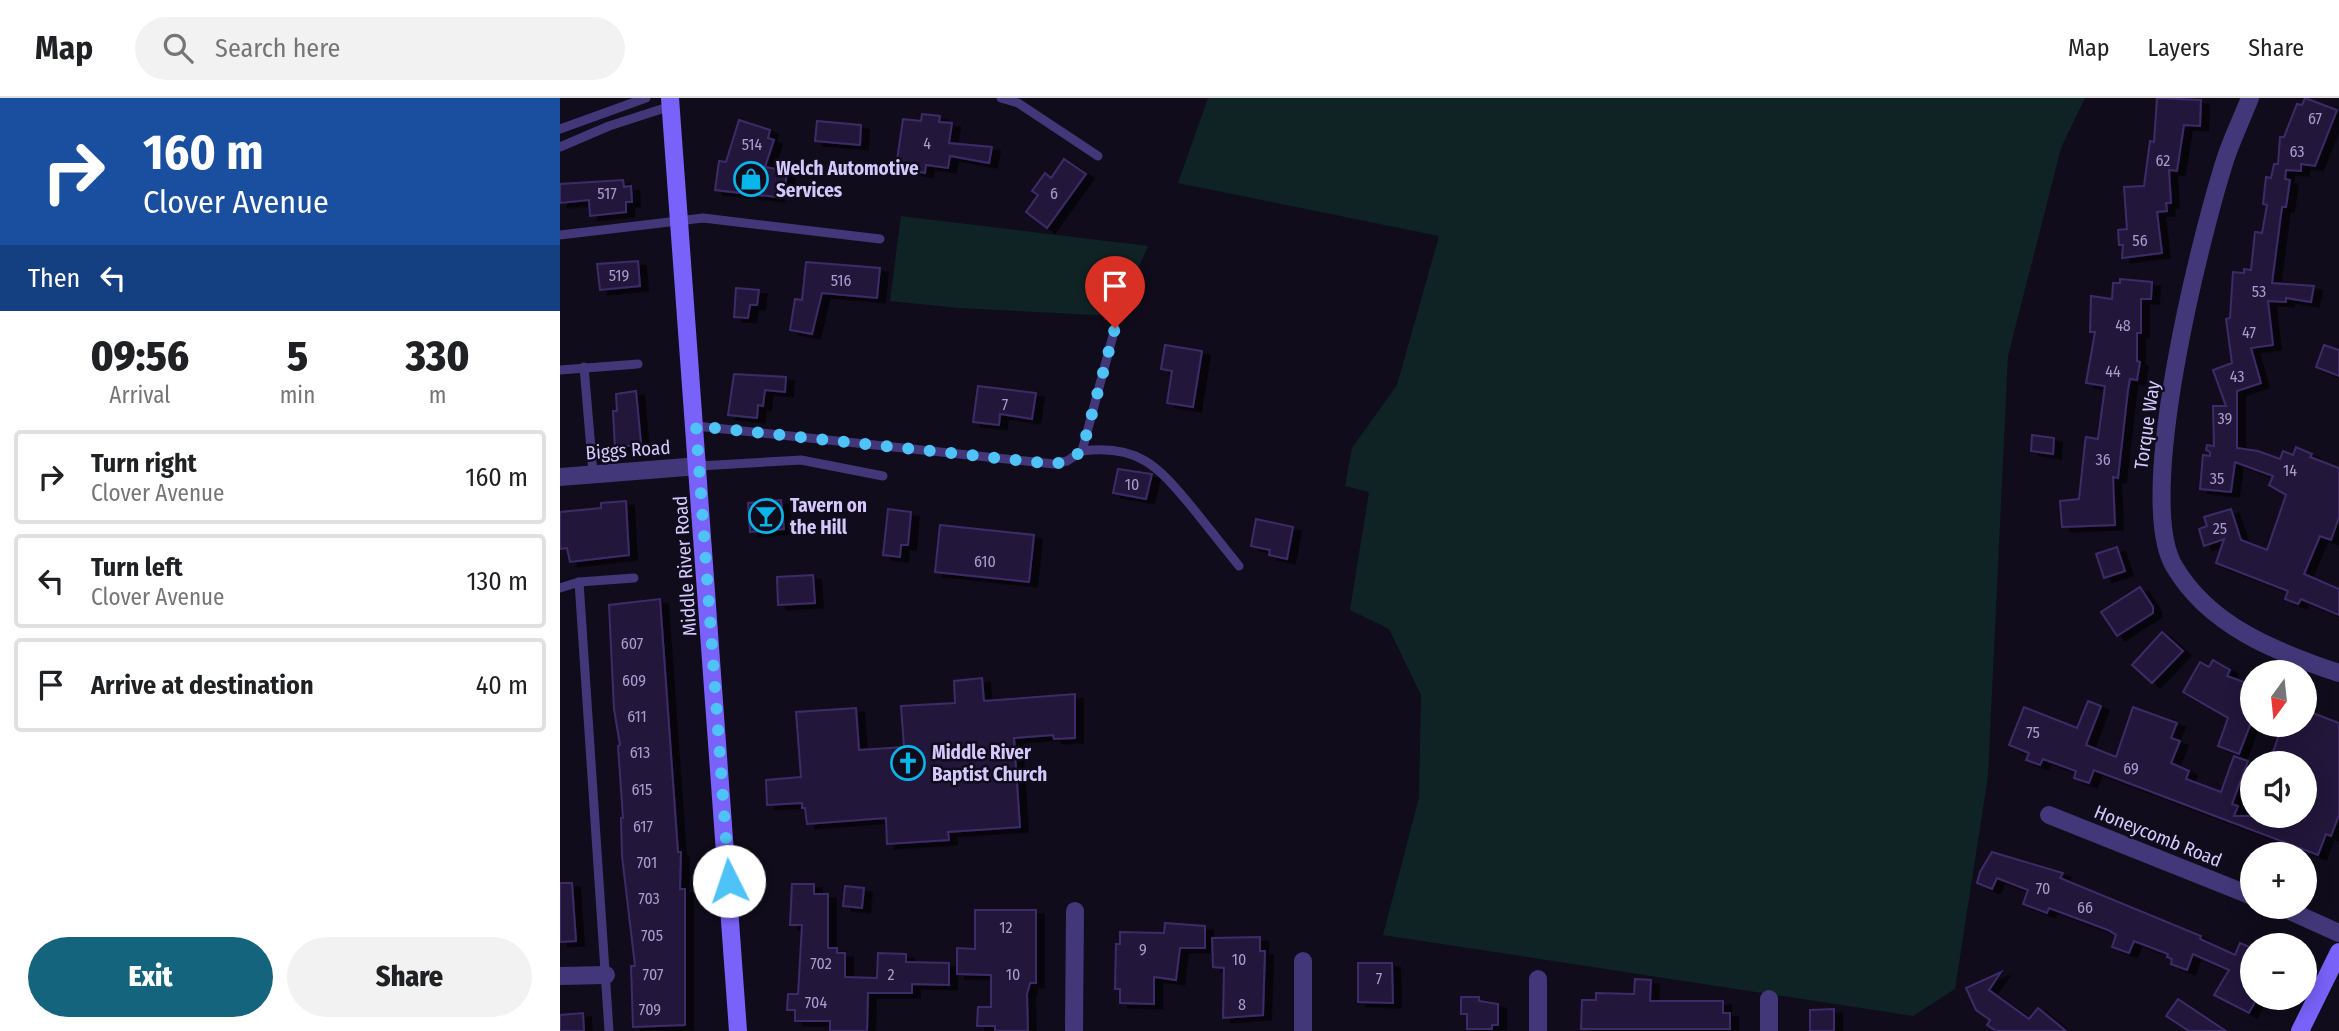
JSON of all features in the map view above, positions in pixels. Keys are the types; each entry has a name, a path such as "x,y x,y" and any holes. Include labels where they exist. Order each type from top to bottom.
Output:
{"street":[{"name":"Torque Way","path":"2250,98 2226,157 2196,269 2175,379 2160,484 2166,546 2173,565 2200,601 2233,627 2253,639 2339,673"},
{"name":"Middle River Road","path":"671,102 738,1031"},
{"name":"Biggs Road","path":"560,477 699,466"},
{"name":"Honeycomb Road","path":"2049,815 2240,891"},
{"path":"1074,1031 1075,911"},
{"path":"2308,919 2339,933"},
{"path":"2300,1031 2339,952"},
{"path":"1303,961 1303,1031"},
{"path":"560,976 606,975"},
{"path":"1538,979 1538,1031"},
{"path":"1769,999 1769,1031"}],"lane":[{"path":"560,129 646,98"},
{"path":"1001,98 1018,103 1098,156"},
{"path":"560,147 671,102"},
{"path":"560,234 703,218 880,239"},
{"path":"1082,451 1115,328"},
{"path":"560,370 638,364"},
{"path":"584,367 593,473"},
{"path":"696,426 1054,464 1068,461 1082,451 1103,448 1123,451 1160,469 1239,566"},
{"path":"699,466 801,460 883,476"},
{"path":"560,588 579,582 634,579"},
{"path":"579,582 609,1031"}],"green space":[{"path":"1208,98 2085,98 2061,148 2008,356 1988,776 1955,989 1913,1016 1383,935 1419,798 1421,695 1389,629 1350,610 1369,492 1345,486 1352,448 1397,385 1439,236 1178,183"},
{"path":"901,216 1148,246 1117,316 959,308 890,301"}],"building":[{"path":"2157,98 2201,100 2200,126 2184,125 2177,171 2169,170 2171,203 2166,203 2167,211 2157,212 2162,253 2122,258 2123,245 2119,245 2118,230 2127,229 2124,187 2144,186 2150,141 2154,142"},
{"path":"2305,98 2337,110 2315,166 2301,164 2301,171 2286,170 2285,179 2290,180 2286,207 2282,207 2272,283 2314,286 2311,302 2286,298 2286,302 2268,301 2273,345 2251,348 2261,383 2237,391 2237,448 2258,451 2280,459 2283,451 2293,455 2296,447 2312,454 2310,457 2339,468 2339,517 2331,540 2320,536 2304,574 2339,589 2339,615 2301,599 2298,604 2285,599 2288,591 2216,563 2224,539 2204,546 2199,529 2207,526 2204,517 2231,509 2241,540 2267,550 2286,495 2269,485 2273,476 2235,462 2231,492 2200,489 2203,455 2210,456 2210,452 2206,450 2207,445 2214,446 2213,406 2226,406 2213,370 2232,363 2226,319 2230,318 2233,272 2244,273 2244,269 2251,270 2255,232 2262,233 2267,205 2263,204 2266,177 2271,178 2274,164 2278,164 2280,137 2284,137 2297,104 2302,105"},
{"path":"922,114 940,116 939,122 952,123 949,143 992,147 989,163 950,156 948,168 926,165 925,173 896,167 903,119 921,121"},
{"path":"739,120 770,130 768,138 774,140 765,167 787,171 785,188 777,186 776,197 715,190 719,161 726,162"},
{"path":"817,121 861,125 860,145 815,141"},
{"path":"1064,159 1086,174 1047,228 1026,212 1038,195 1032,191 1045,173 1051,178"},
{"path":"623,180 624,187 631,186 632,202 626,202 626,212 590,216 589,200 560,203 560,184"},
{"path":"638,261 640,286 600,290 597,264"},
{"path":"806,262 880,268 877,298 822,293 812,334 790,330 795,299 802,300"},
{"path":"2120,279 2152,282 2151,299 2141,299 2141,333 2137,333 2137,361 2140,362 2137,380 2130,379 2118,478 2113,477 2115,525 2062,527 2060,501 2079,499 2086,437 2098,439 2105,386 2086,383 2095,332 2090,332 2091,296 2112,299 2113,283 2120,283"},
{"path":"736,288 759,290 757,305 750,305 748,318 734,317"},
{"path":"1165,345 1202,351 1193,407 1167,403 1172,371 1161,369"},
{"path":"2324,345 2339,350 2339,376 2316,367"},
{"path":"734,374 786,377 785,392 765,390 763,406 758,405 757,418 728,415"},
{"path":"978,386 1036,393 1032,419 1000,414 999,425 973,422"},
{"path":"636,391 641,443 615,449 613,411 617,411 616,394"},
{"path":"2032,435 2054,438 2053,454 2031,451"},
{"path":"1118,469 1152,474 1146,499 1113,493"},
{"name":"Tavern on the Hill","path":"781,500 784,529 750,532 748,503"},
{"path":"626,501 629,555 570,562 567,548 560,549 560,512 601,508 601,503"},
{"path":"888,509 911,512 908,545 901,545 900,557 883,555"},
{"path":"1256,519 1293,527 1287,559 1269,555 1270,550 1251,546"},
{"path":"940,525 1034,535 1029,582 935,572"},
{"path":"2117,547 2125,571 2104,578 2096,554"},
{"path":"813,575 815,603 778,605 777,577"},
{"path":"2140,587 2153,607 2153,613 2117,636 2101,612"},
{"path":"660,599 678,852 681,852 680,889 685,889 685,1025 633,1027 631,966 635,966 622,856 620,745 614,709 609,605"},
{"path":"2162,632 2183,651 2152,683 2132,665"},
{"path":"2213,660 2230,670 2227,676 2240,681 2240,737 2246,737 2239,754 2218,746 2228,718 2183,692 2200,662 2209,667"},
{"name":"Middle River Baptist Church","path":"982,678 984,701 1075,694 1075,738 1054,739 1053,735 1014,738 1020,827 948,832 949,840 887,844 886,818 807,824 802,803 767,805 766,780 801,777 796,712 856,708 859,750 904,747 901,706 955,703 954,681"},
{"path":"2088,701 2101,706 2086,745 2116,757 2133,707 2177,723 2171,738 2180,741 2171,763 2189,771 2186,779 2221,792 2234,756 2240,758 2240,782 2232,804 2238,806 2234,816 2240,816 2240,825 2094,770 2089,783 2074,778 2076,771 2043,759 2040,765 2026,760 2029,753 2009,745 2024,707 2077,728"},
{"path":"2317,715 2339,723 2339,815 2331,836 2326,834 2318,855 2317,842 2284,842 2247,828 2317,828 2317,751 2273,751 2278,737 2317,737"},
{"path":"1992,852 2063,873 2060,878 2201,936 2200,939 2235,955 2240,943 2240,1008 2214,995 2229,970 2193,954 2187,970 2171,964 2172,959 2167,957 2168,954 2134,941 2129,953 2112,947 2116,935 2108,930 2049,908 2047,913 2023,904 2028,890 1997,878 1992,889 1977,883"},
{"path":"560,883 572,883 576,941 560,942"},
{"path":"792,884 814,884 814,894 828,894 828,948 837,948 837,953 845,953 845,977 877,978 878,953 906,954 906,962 949,963 949,985 912,984 912,993 868,993 867,1031 830,1031 830,1021 795,1021 795,1010 787,1010 788,994 798,994 802,925 790,925"},
{"path":"845,886 864,888 862,908 843,906"},
{"path":"975,910 1036,910 1036,983 1030,983 1027,994 1028,1031 995,1031 995,1026 977,1026 978,1007 991,1007 991,975 957,974 957,948 975,949"},
{"path":"1165,923 1205,926 1205,948 1180,948 1176,980 1154,977 1154,1004 1120,1003 1120,989 1115,989 1116,944 1120,944 1120,932 1164,933"},
{"path":"1260,937 1260,951 1265,951 1263,1015 1223,1018 1224,968 1213,967 1212,938"},
{"path":"1358,963 1392,963 1393,1003 1358,1002"},
{"path":"2001,972 1989,990 2029,1019 2038,1008 2066,1031 1996,1031 1987,1025 1990,1020 1976,1010 1966,988"},
{"path":"1635,979 1651,980 1650,1001 1723,1001 1723,1013 1730,1013 1730,1029 1581,1029 1582,1000 1596,1000 1596,993 1634,994"},
{"path":"1461,997 1479,997 1479,1001 1498,1004 1498,1025 1492,1025 1492,1029 1467,1029 1467,1014 1461,1014"},
{"path":"2178,999 2226,1031 2189,1031 2166,1016"},
{"path":"1834,1009 1834,1031 1810,1031 1810,1010"},
{"path":"583,1013 584,1031 560,1031 560,1015"}],"place":[{"name":"Welch Automotive Services","path":"751,179"},
{"name":"Tavern on the Hill","path":"766,516"},
{"name":"Middle River Baptist Church","path":"908,763"}],"route":[{"path":"729,881 696,426 1054,464 1068,461 1082,451 1115,328"}]}
